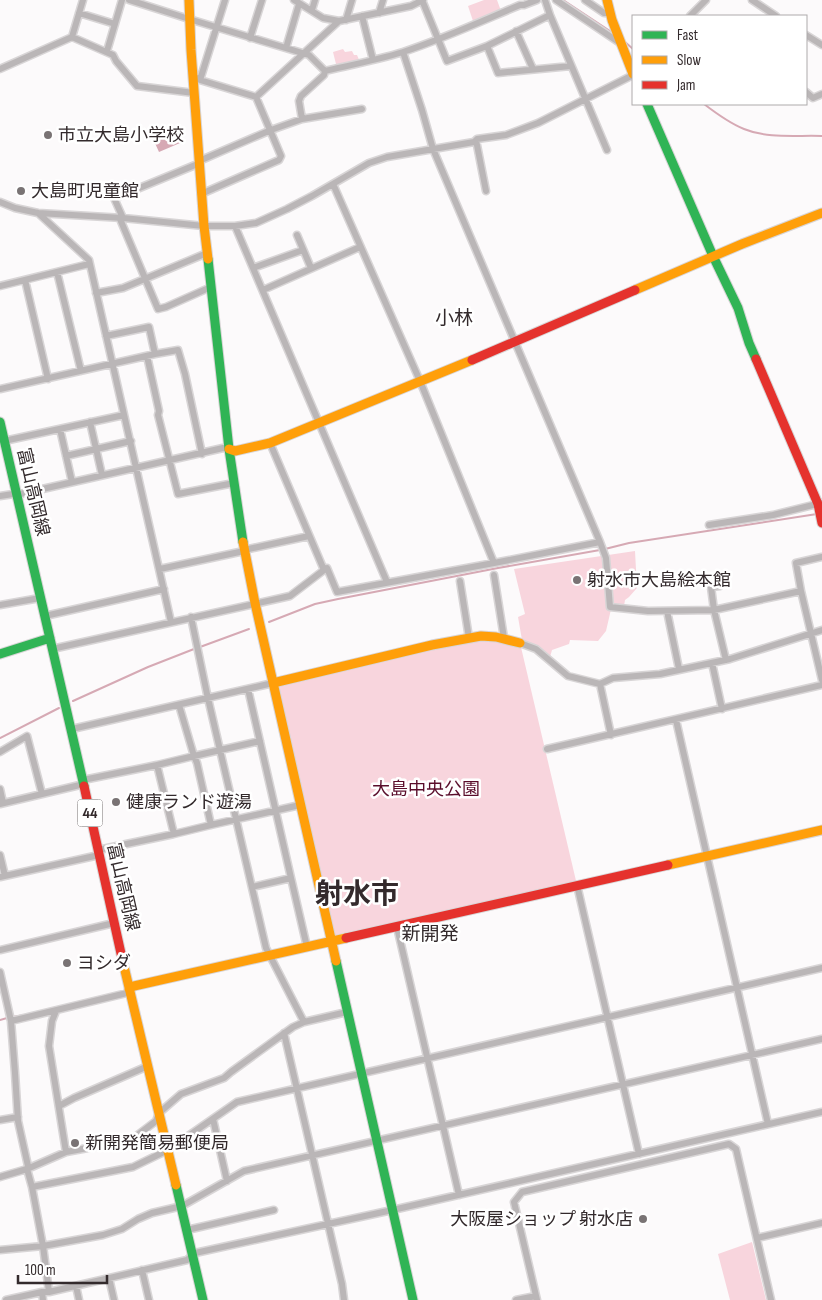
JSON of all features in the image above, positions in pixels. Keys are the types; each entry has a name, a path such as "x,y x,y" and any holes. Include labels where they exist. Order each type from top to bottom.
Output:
{"street":[{"path":"72,37 83,0"},
{"path":"107,51 122,0"},
{"path":"129,0 309,55 324,71"},
{"path":"190,0 189,19 196,78 194,93 204,226 229,449 244,550 272,683 413,1300"},
{"path":"196,78 217,27 225,0"},
{"path":"250,38 262,0"},
{"path":"312,10 315,0"},
{"path":"256,96 342,21 352,0"},
{"path":"379,13 383,0"},
{"path":"286,48 297,2 323,18 342,21 410,6 423,0 447,61 487,46 550,16"},
{"path":"324,71 403,52 438,39 520,2 524,5 537,0"},
{"path":"545,0 607,150"},
{"path":"556,0 621,44"},
{"path":"584,0 604,13 610,13"},
{"path":"607,0 632,72"},
{"path":"693,15 706,0"},
{"path":"752,0 774,15"},
{"path":"79,13 115,24"},
{"path":"362,16 373,60"},
{"path":"516,31 533,69"},
{"path":"807,36 822,46"},
{"path":"0,69 72,37 107,51 137,86 194,93"},
{"path":"487,46 498,73 571,66"},
{"path":"403,52 433,149 606,558 610,607 648,611 714,610 801,591"},
{"path":"302,119 299,101 301,96 324,75 324,71"},
{"path":"0,202 38,214 204,226 235,226 256,223 273,216 370,163 387,157 506,135 538,124 632,76"},
{"path":"196,78 256,96 281,156 279,160 201,194"},
{"path":"807,93 814,98 822,94"},
{"path":"647,105 713,256 738,308 749,343 820,503 822,523"},
{"path":"211,287 158,309 114,198 271,130 302,119 362,109"},
{"path":"476,140 486,191"},
{"path":"333,184 420,381 494,563"},
{"path":"0,496 16,495 223,448 235,451 270,443 713,256 822,213"},
{"path":"38,214 89,260 171,622"},
{"path":"235,226 387,582"},
{"path":"297,235 311,268"},
{"path":"263,290 360,247"},
{"path":"253,268 303,250"},
{"path":"96,294 123,288 207,252"},
{"path":"0,286 89,264"},
{"path":"57,272 81,371"},
{"path":"25,280 48,378"},
{"path":"106,336 149,327 155,354"},
{"path":"0,389 178,350 202,454"},
{"path":"147,356 159,411 158,415 178,494 234,483"},
{"path":"4,441 124,415"},
{"name":"富山高岡線","path":"0,422 72,729 129,989 203,1300"},
{"path":"90,422 102,475"},
{"path":"60,429 72,482"},
{"path":"66,456 130,441"},
{"path":"52,649 290,596 324,570 270,443"},
{"path":"709,525 773,515 820,503"},
{"path":"160,569 309,536"},
{"path":"327,568 336,592 600,542"},
{"path":"822,557 796,563 822,680"},
{"path":"494,575 504,638"},
{"path":"460,581 469,638"},
{"path":"720,586 711,587 714,610 726,660"},
{"path":"45,616 164,589"},
{"path":"0,604 40,598"},
{"path":"667,611 679,669"},
{"path":"190,617 266,948 304,1022"},
{"path":"72,729 432,645 481,636 504,638 536,649 568,676 600,684 613,678 660,674 726,660 822,630"},
{"path":"0,654 50,638"},
{"path":"712,663 722,709"},
{"path":"600,684 611,734"},
{"path":"547,749 822,685"},
{"path":"248,689 307,947"},
{"path":"179,705 197,763 210,825"},
{"path":"676,720 768,1124"},
{"path":"0,752 28,736 42,794"},
{"path":"0,789 2,803 260,741"},
{"path":"156,765 174,834"},
{"path":"0,855 2,876 300,805"},
{"path":"11,1021 127,993 134,986 822,830"},
{"path":"252,887 291,878"},
{"path":"577,885 639,1154"},
{"path":"0,950 114,923"},
{"path":"398,927 459,1195"},
{"path":"32,1187 133,1167 168,1150 237,1102 822,968"},
{"path":"0,972 11,1021 18,1121 32,1187 49,1292"},
{"path":"56,1011 52,1021 49,1046 66,1152"},
{"path":"0,1177 27,1169 66,1152 131,1140 156,1121 159,1112 181,1094 224,1078 293,1027 304,1022 347,1012"},
{"path":"284,1033 342,1284 344,1300"},
{"path":"0,1250 42,1246 122,1229 152,1213 182,1206 244,1171 822,1039"},
{"path":"59,1106 148,1066"},
{"path":"6,1300 187,1260 194,1253 822,1112"},
{"path":"0,1120 18,1117"},
{"path":"213,1119 227,1181"},
{"path":"516,1300 536,1298 514,1202 522,1192 729,1144 736,1149 771,1300"},
{"path":"187,1230 274,1210"},
{"path":"757,1238 822,1223"},
{"path":"142,1270 149,1300"},
{"path":"109,1278 114,1300"},
{"path":"76,1286 79,1300"},
{"path":"42,1292 44,1300"}],"green space":[{"path":"484,0 497,0 501,11 473,21 468,6"},
{"path":"343,49 345,52 352,51 354,55 357,55 360,62 336,64 333,52"},
{"path":"635,551 637,588 625,600 624,606 612,605 606,631 598,641 570,640 569,644 552,650 550,657 522,640 518,617 525,614 514,569"},
{"name":"大島中央公園","path":"481,637 520,643 577,885 331,941 273,684"},
{"path":"752,1242 766,1300 730,1300 718,1254"}],"shaded area":[{"path":"173,128 180,143 159,152 154,141 165,137 163,132"}],"waterway":[{"path":"563,0 613,33"},
{"path":"625,42 632,48"},
{"path":"705,105 728,121 753,132 783,136 822,136"},
{"path":"605,549 629,543 817,514"},
{"path":"269,622 315,604 600,550"},
{"path":"200,647 249,629"},
{"path":"73,701 148,667 194,649"},
{"path":"0,738 59,708"},
{"path":"12,1017 25,1015"},
{"path":"0,1020 7,1018"}],"traffic: fast":[{"path":"647,105 713,256 738,308 756,359"},
{"path":"208,259 229,449 243,542"},
{"path":"0,422 84,786"},
{"path":"0,654 50,638"},
{"path":"336,961 413,1300"},
{"path":"176,1185 203,1300"}],"traffic: slow":[{"path":"189,0 191,50 208,259"},
{"path":"607,0 612,20 632,71"},
{"path":"635,290 742,244 822,213"},
{"path":"229,449 235,451 270,443 472,360"},
{"path":"243,542 255,603 336,961"},
{"path":"273,683 432,645 481,636 496,637 520,643"},
{"path":"668,865 822,830"},
{"path":"129,989 134,986 346,938"},
{"path":"122,958 176,1185"}],"traffic: jam":[{"path":"472,360 635,290"},
{"path":"756,359 818,504 822,523"},
{"path":"84,786 122,958"},
{"path":"346,938 668,865"}],"place":[{"name":"市立大島小学校","path":"48,135"},
{"name":"大島町児童館","path":"21,191"},
{"name":"射水市大島絵本館","path":"577,580"},
{"name":"健康ランド遊湯","path":"116,802"},
{"name":"ヨシダ","path":"67,963"},
{"name":"新開発簡易郵便局","path":"75,1143"},
{"name":"大阪屋ショップ 射水店","path":"643,1219"}],"district":[{"name":"小林","path":"454,318"},
{"name":"射水市","path":"357,894"},
{"name":"新開発","path":"430,934"}]}
